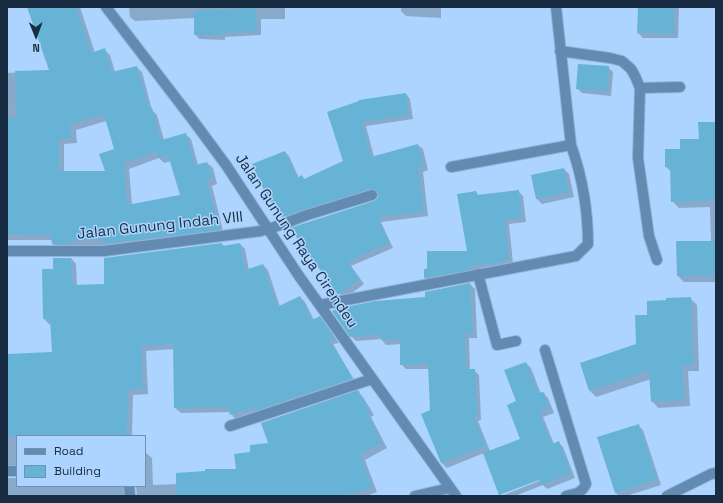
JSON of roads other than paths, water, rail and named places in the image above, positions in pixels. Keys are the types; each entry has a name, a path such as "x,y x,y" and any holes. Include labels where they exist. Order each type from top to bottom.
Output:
{"street":[{"name":"Jalan Gunung Raya Cirendeu","path":"106,7 226,165 299,276 453,492"},
{"path":"320,305 576,256 588,244 588,226 578,164 571,145 556,7"},
{"path":"560,50 622,61 631,69 640,88 638,158 649,236 656,260"},
{"path":"640,88 680,87"},
{"path":"451,167 571,145"},
{"name":"Jalan Gunung Indah VIII","path":"7,251 104,251 268,229 372,194"},
{"path":"478,274 497,345 516,341"},
{"path":"545,350 586,484 584,489 579,493 566,496"},
{"path":"230,426 372,379"},
{"path":"667,496 716,472"},
{"path":"415,496 453,492"}]}
